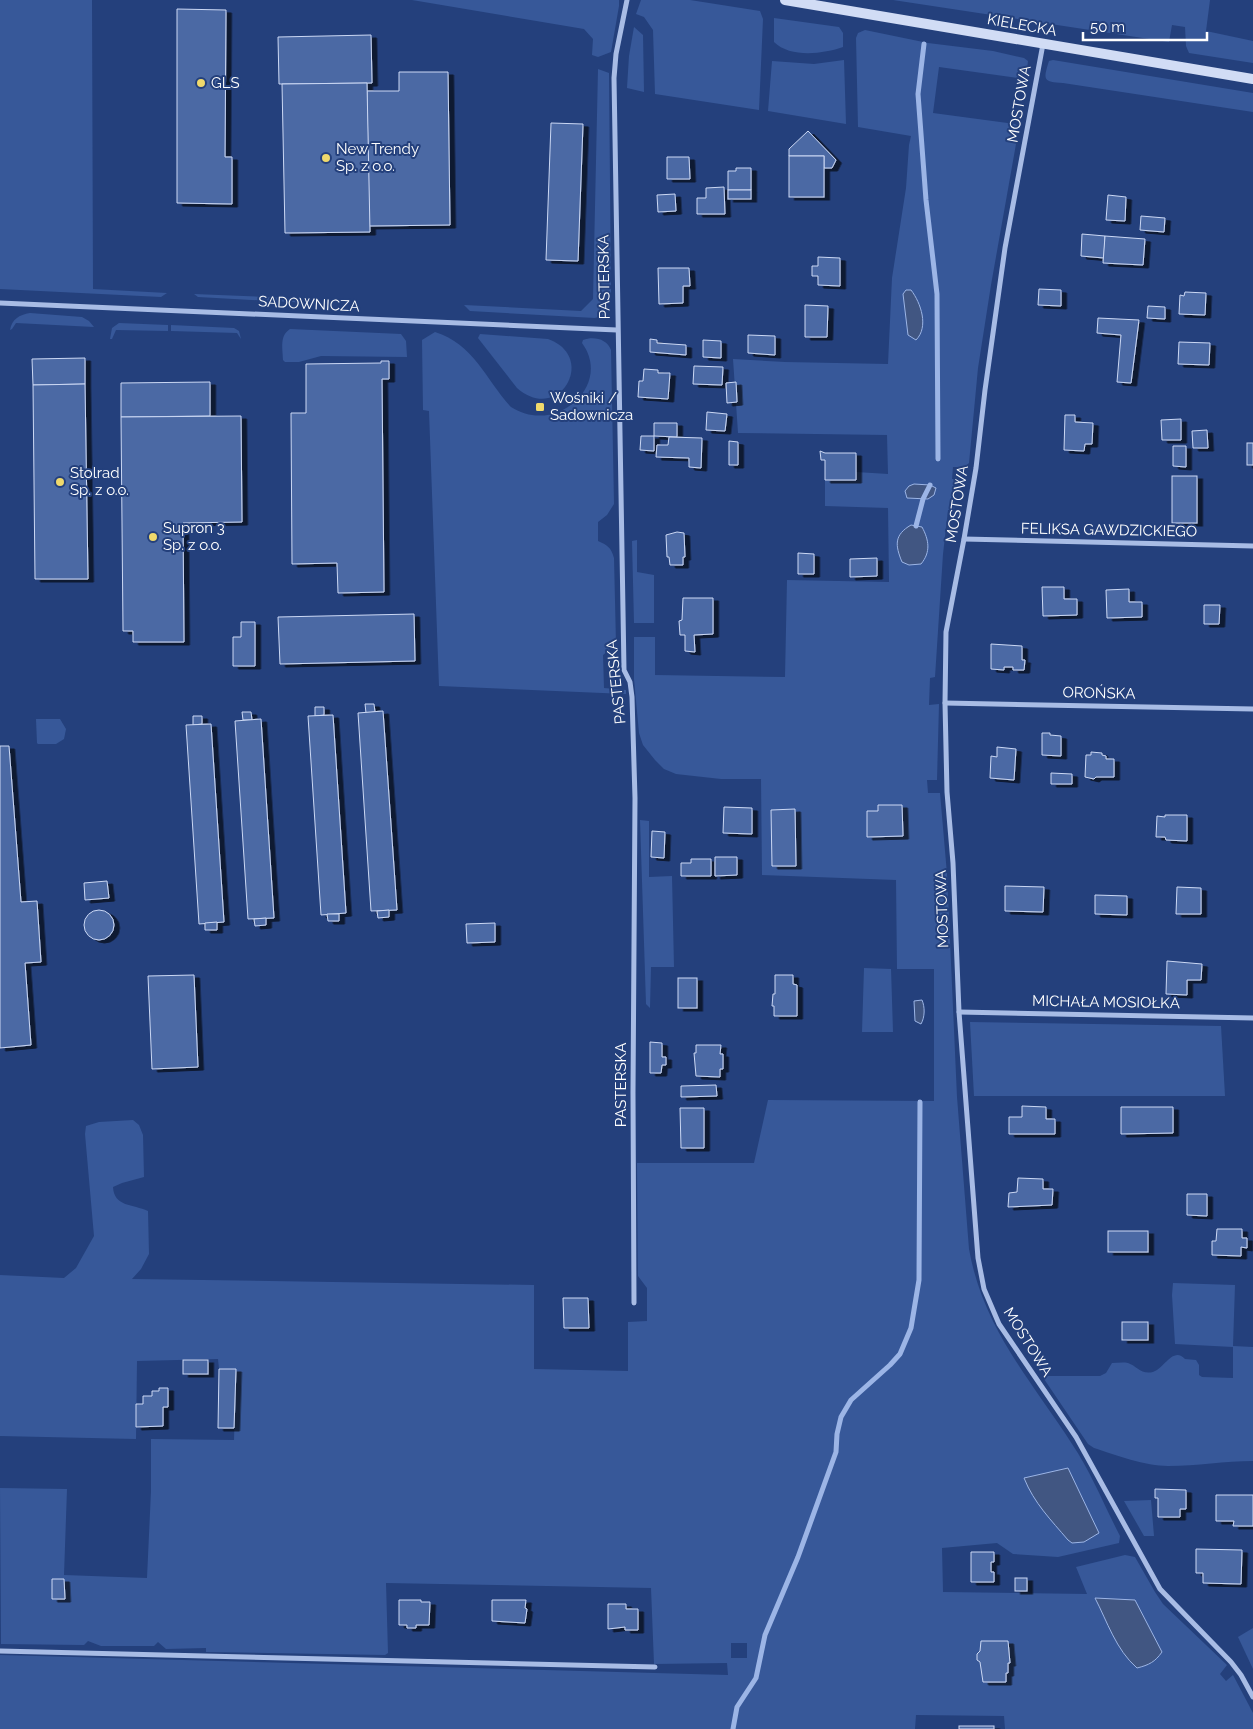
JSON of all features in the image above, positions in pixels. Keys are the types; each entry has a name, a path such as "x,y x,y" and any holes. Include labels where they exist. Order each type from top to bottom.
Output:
{"main road":[{"name":"KIELECKA","path":"785,0 1253,79"}],"street":[{"name":"PASTERSKA","path":"627,0 614,78 624,670 630,682 632,697 635,798 634,1303"},
{"name":"MOSTOWA","path":"1044,44 1005,248 978,450 964,539 946,632 947,792 953,863 959,1012 978,1258 980,1273 991,1307 1011,1342 1076,1437 1160,1589 1231,1662 1241,1675 1253,1697"},
{"name":"SADOWNICZA","path":"0,303 617,330"},
{"name":"FELIKSA GAWDZICKIEGO","path":"964,539 1253,546"},
{"name":"OROŃSKA","path":"945,703 1253,709"},
{"name":"MICHAŁA MOSIOŁKA","path":"959,1012 1253,1018"},
{"path":"0,1651 655,1668"}],"shaded area":[{"path":"0,0 92,0 93,289 167,293 161,297 0,289"},
{"path":"412,0 619,0 619,6 611,52 598,57 592,55 593,39 584,29"},
{"path":"641,0 690,0 760,11 763,19 759,110 655,94 653,30 644,17 636,14"},
{"path":"893,0 1210,0 1206,31 1253,41 1253,63 1189,53 1186,46 1185,27 1172,25 1169,42"},
{"path":"774,18 839,27 843,33 843,47 817,53 789,51 774,42"},
{"path":"634,27 643,35 644,92 627,88 629,56"},
{"path":"865,30 928,43 993,51 1024,58 1028,61 1026,79 939,67 933,113 1015,124 1019,127 978,368 969,463 960,467 953,467 952,479 958,479 954,510 948,510 943,554 935,677 930,678 929,705 939,704 937,780 927,780 928,793 940,793 947,874 957,1097 969,1249 976,1277 985,1304 1010,1352 1079,1455 1120,1536 1119,1543 1058,1557 1013,1554 997,1543 942,1548 943,1592 1087,1594 1076,1567 1125,1555 1135,1557 1163,1604 1227,1665 1220,1674 1226,1681 1233,1675 1253,1713 1253,1729 1005,1729 1004,1716 916,1715 915,1729 0,1729 0,1655 728,1675 727,1663 654,1664 651,1588 386,1583 388,1653 385,1655 206,1652 206,1648 166,1649 158,1642 154,1646 101,1646 88,1641 84,1645 1,1644 0,1488 67,1489 64,1575 147,1578 151,1439 234,1440 236,1370 219,1369 218,1359 137,1361 136,1439 0,1436 0,1275 64,1278 76,1268 94,1236 85,1134 86,1126 99,1122 133,1120 139,1125 143,1135 144,1177 113,1187 114,1193 121,1202 148,1211 149,1254 141,1269 132,1279 534,1285 534,1369 628,1371 628,1322 647,1321 647,1288 638,1276 637,1163 754,1163 768,1100 934,1101 934,969 897,969 896,880 762,875 761,779 721,779 676,774 664,769 643,745 639,733 634,679 634,637 655,637 655,675 785,677 787,580 889,582 888,508 825,506 825,480 856,480 856,472 888,474 887,435 738,433 733,359 888,364 892,278 906,188 911,136 858,127 856,38 858,33","holes":["731,1643 747,1643 747,1658 731,1658"]},
{"path":"844,60 846,124 768,111 772,61 814,64"},
{"path":"1053,60 1253,93 1253,112 1048,81 1046,79 1046,72 1049,61"},
{"path":"598,69 609,73 611,294 606,295 604,315 595,318 470,311 464,305 581,311 593,299"},
{"path":"906,290 911,290 915,295 922,315 922,329 916,340 908,335 903,294"},
{"path":"194,294 314,299 309,303 198,297"},
{"path":"30,313 82,317 94,327 16,323 10,330 12,323 17,318"},
{"path":"119,323 168,325 168,331 116,330 112,339 110,339 112,328"},
{"path":"171,325 234,328 239,331 241,339 237,333 171,331"},
{"path":"290,329 401,334 406,341 407,357 321,356 299,362 285,362 283,360 283,339"},
{"path":"435,332 460,345 470,354 511,407 528,414 545,415 561,411 575,402 585,389 590,375 590,359 582,343 583,340 591,338 600,339 609,346 611,350 614,504 607,515 598,522 598,541 612,551 614,558 616,644 603,655 604,688 626,690 626,694 439,686 429,411 423,410 422,340"},
{"path":"480,334 548,339 563,348 570,359 571,372 567,384 558,394 547,398 532,397 517,388 478,338"},
{"path":"914,484 930,485 936,488 934,495 928,499 907,498 905,491"},
{"path":"911,525 922,527 926,537 928,550 921,564 909,565 902,562 898,550 897,545 901,533"},
{"path":"637,540 637,572 654,575 654,623 634,623 632,541"},
{"path":"36,719 60,719 66,729 64,739 56,744 38,744"},
{"path":"640,820 649,821 649,877 672,876 674,967 651,967 650,1008 646,1004"},
{"path":"864,968 891,969 893,1032 862,1032"},
{"path":"922,1000 924,1012 921,1024 915,1021 914,1001"},
{"path":"970,1022 1221,1026 1225,1096 974,1096"},
{"path":"1173,1283 1235,1285 1233,1346 1253,1347 1253,1461 1159,1466 1131,1460 1094,1448 1088,1444 1042,1376 1100,1376 1106,1373 1112,1363 1128,1363 1149,1373 1157,1370 1176,1355 1185,1359 1196,1360 1199,1365 1199,1375 1202,1377 1233,1378 1233,1347 1175,1344"},
{"path":"1068,1468 1099,1533 1084,1542 1072,1543 1068,1540 1038,1503 1024,1478"},
{"path":"1151,1500 1154,1536 1144,1536 1124,1501"},
{"path":"1095,1598 1135,1600 1162,1652 1154,1661 1137,1668 1130,1661 1113,1635"},
{"path":"1253,1628 1253,1669 1238,1637"}],"building":[{"name":"GLS","path":"177,9 226,10 225,157 232,157 232,204 177,203"},
{"path":"371,35 372,83 279,84 278,37"},
{"path":"399,72 448,72 450,225 369,226 367,91 399,91"},
{"name":"New Trendy Sp. z o.o.","path":"367,83 370,232 285,233 282,84"},
{"path":"551,123 583,124 578,261 546,260"},
{"path":"808,131 836,160 832,168 824,168 824,156 789,156 789,149"},
{"path":"789,156 824,156 824,197 789,197"},
{"path":"667,157 689,157 690,179 667,179"},
{"path":"736,168 751,168 751,190 728,190 728,171 736,171"},
{"path":"724,187 725,214 697,214 697,198 706,198 706,188"},
{"path":"728,190 751,190 751,199 728,199"},
{"path":"675,194 676,211 658,212 657,195"},
{"path":"1108,195 1126,197 1125,221 1106,220"},
{"path":"1141,216 1165,218 1164,232 1140,230"},
{"path":"1082,234 1105,236 1104,258 1081,256"},
{"path":"1105,236 1145,239 1143,265 1103,263"},
{"path":"818,257 840,258 840,286 818,285 818,276 812,276 812,266 818,266"},
{"path":"658,268 689,268 690,286 683,286 683,303 659,304"},
{"path":"1039,289 1061,290 1061,306 1038,305"},
{"path":"1185,292 1206,293 1205,315 1179,314 1180,295 1184,296"},
{"path":"805,305 828,306 827,337 805,337"},
{"path":"1148,306 1165,307 1165,319 1147,318"},
{"path":"1098,318 1139,320 1131,383 1117,382 1121,335 1097,333"},
{"path":"748,335 775,336 775,355 748,353"},
{"path":"650,339 657,340 657,343 686,345 686,355 650,352"},
{"path":"703,340 721,341 721,358 703,357"},
{"path":"1179,342 1210,343 1209,365 1178,364"},
{"path":"85,358 85,384 33,385 32,359"},
{"path":"381,361 389,361 389,379 382,379 384,592 338,593 337,563 292,564 291,413 306,413 306,364 381,363"},
{"path":"694,366 723,367 722,385 693,384"},
{"path":"644,369 658,370 658,373 670,373 668,399 638,397 639,381 643,381"},
{"path":"210,382 210,416 121,417 121,383"},
{"path":"736,382 737,402 727,403 726,383"},
{"name":"Stolrad Sp. z o.o.","path":"85,384 88,579 35,579 33,385"},
{"path":"707,412 727,414 725,431 706,430"},
{"path":"1065,415 1075,415 1075,422 1093,423 1092,444 1085,444 1084,451 1064,450"},
{"name":"Supron 3 Sp. z o.o.","path":"241,416 242,522 183,523 184,642 133,642 133,631 123,631 121,417"},
{"path":"1181,419 1181,440 1162,440 1161,420"},
{"path":"654,423 677,423 677,437 654,436"},
{"path":"1207,430 1208,448 1193,448 1192,431"},
{"path":"641,436 654,436 654,451 640,450"},
{"path":"669,437 702,438 701,468 689,467 689,458 656,457 657,445 668,445"},
{"path":"729,441 738,442 738,465 729,465"},
{"path":"1247,443 1253,443 1253,465 1247,465"},
{"path":"1173,446 1186,446 1186,467 1173,466"},
{"path":"820,451 825,453 856,453 856,480 825,480 825,460 821,460"},
{"path":"1172,476 1197,476 1197,523 1172,523"},
{"path":"677,532 684,533 685,557 683,557 683,565 670,565 669,557 667,557 666,535"},
{"path":"798,553 814,554 814,574 798,574"},
{"path":"877,558 877,576 850,577 850,559"},
{"path":"1042,587 1064,587 1064,599 1077,599 1077,615 1043,616"},
{"path":"1129,589 1129,602 1142,602 1142,617 1107,618 1106,590"},
{"path":"683,598 713,598 713,634 694,635 695,652 685,651 685,635 680,635 679,621 682,620"},
{"path":"1204,605 1220,605 1219,624 1204,624"},
{"path":"414,614 415,661 280,664 278,617"},
{"path":"241,622 255,622 255,666 233,666 233,637 241,637"},
{"path":"991,644 1022,646 1022,660 1025,660 1024,670 1013,670 1013,667 1004,667 1004,670 991,669"},
{"path":"365,704 374,704 375,712 366,713"},
{"path":"315,707 324,707 324,715 315,716"},
{"path":"383,711 397,910 371,911 358,713"},
{"path":"242,712 251,712 252,720 243,720"},
{"path":"333,715 346,913 321,915 308,716"},
{"path":"193,716 202,716 202,724 193,725"},
{"path":"261,719 274,918 248,919 235,721"},
{"path":"211,724 224,922 199,924 186,725"},
{"path":"1042,733 1061,736 1061,756 1042,755"},
{"path":"0,746 9,746 21,902 37,901 41,962 25,963 31,1045 0,1048"},
{"path":"997,747 1016,749 1014,780 990,778 991,756 997,757"},
{"path":"1091,752 1102,753 1102,755 1106,756 1106,759 1114,759 1114,777 1096,777 1094,779 1085,777 1086,755 1091,755"},
{"path":"1051,773 1072,774 1072,784 1051,784"},
{"path":"878,805 902,805 903,836 867,837 867,811 878,811"},
{"path":"724,807 752,808 752,834 723,833"},
{"path":"795,809 796,866 772,866 771,810"},
{"path":"1165,815 1187,815 1187,841 1166,840 1165,837 1156,837 1157,816 1165,817"},
{"path":"652,831 665,832 664,858 651,857"},
{"path":"715,857 737,857 737,875 715,876"},
{"path":"691,859 711,859 711,876 681,876 681,863 691,863"},
{"path":"107,881 109,898 85,900 84,883"},
{"path":"1005,886 1044,887 1043,912 1005,911"},
{"path":"1177,887 1201,888 1201,914 1176,914"},
{"path":"1095,895 1127,896 1127,915 1095,914"},
{"path":"99,910 110,914 114,925 110,936 99,940 88,936 84,925 88,914"},
{"path":"389,910 389,917 378,918 377,911"},
{"path":"327,914 339,914 339,921 328,921"},
{"path":"266,918 266,925 255,926 254,919"},
{"path":"217,922 217,930 205,930 205,923"},
{"path":"495,923 495,942 467,943 466,924"},
{"path":"1167,961 1202,964 1201,980 1187,980 1187,995 1166,994"},
{"path":"194,975 198,1067 152,1069 148,976"},
{"path":"775,975 793,975 793,984 797,985 797,1016 774,1016 774,1006 772,1006 773,994 775,994"},
{"path":"678,978 697,978 697,1008 678,1008"},
{"path":"650,1042 662,1043 662,1057 666,1057 666,1065 662,1065 661,1073 650,1073"},
{"path":"696,1045 721,1045 720,1054 723,1054 723,1069 720,1069 720,1077 696,1076 694,1053 696,1053"},
{"path":"716,1085 717,1096 681,1097 681,1086"},
{"path":"1022,1106 1046,1107 1046,1119 1055,1119 1055,1134 1009,1134 1009,1117 1022,1117"},
{"path":"1121,1107 1173,1107 1173,1133 1121,1134"},
{"path":"680,1108 704,1108 704,1148 681,1148"},
{"path":"1018,1178 1043,1179 1043,1189 1053,1189 1052,1205 1008,1207 1009,1193 1017,1192"},
{"path":"1187,1194 1207,1194 1207,1216 1187,1215"},
{"path":"1217,1229 1242,1229 1242,1238 1247,1238 1247,1248 1241,1247 1241,1256 1212,1255 1212,1241 1216,1241"},
{"path":"1108,1231 1148,1231 1148,1252 1108,1252"},
{"path":"563,1298 588,1298 589,1328 564,1328"},
{"path":"1122,1322 1148,1322 1148,1340 1122,1340"},
{"path":"183,1360 208,1360 208,1374 183,1374"},
{"path":"219,1369 236,1369 234,1428 218,1428"},
{"path":"159,1388 168,1388 168,1407 163,1407 163,1426 136,1427 136,1404 143,1404 143,1396 152,1396 152,1391 159,1391"},
{"path":"1155,1489 1186,1490 1186,1509 1180,1509 1180,1517 1158,1517 1158,1498 1155,1498"},
{"path":"1216,1495 1253,1495 1253,1526 1233,1526 1234,1521 1216,1521"},
{"path":"1196,1549 1242,1550 1241,1584 1203,1583 1203,1573 1196,1573"},
{"path":"971,1552 994,1552 991,1572 994,1572 994,1582 971,1582"},
{"path":"1015,1578 1027,1578 1027,1591 1015,1591"},
{"path":"52,1579 64,1579 65,1599 52,1599"},
{"path":"399,1600 430,1602 429,1625 416,1625 416,1628 407,1628 407,1625 399,1625"},
{"path":"492,1600 526,1600 525,1623 492,1621"},
{"path":"608,1604 626,1604 626,1609 638,1609 638,1630 625,1630 625,1627 608,1629"},
{"path":"981,1641 1008,1641 1010,1663 1008,1663 1006,1682 983,1682 980,1662 977,1660"},
{"path":"959,1726 994,1726 994,1729 959,1729"}],"waterway":[{"path":"924,44 918,94 926,200 937,294 938,459"},
{"path":"916,526 923,499 930,485"},
{"path":"733,1729 737,1707 756,1678 765,1635 798,1557 836,1452 837,1434 841,1417 851,1400 900,1354 911,1328 919,1280 920,1102"}],"place":[{"name":"GLS","path":"201,83"},
{"name":"New Trendy Sp. z o.o.","path":"326,158"},
{"name":"Wośniki / Sadownicza","path":"540,407"},
{"name":"Stolrad Sp. z o.o.","path":"60,482"},
{"name":"Supron 3 Sp. z o.o.","path":"153,537"}]}
